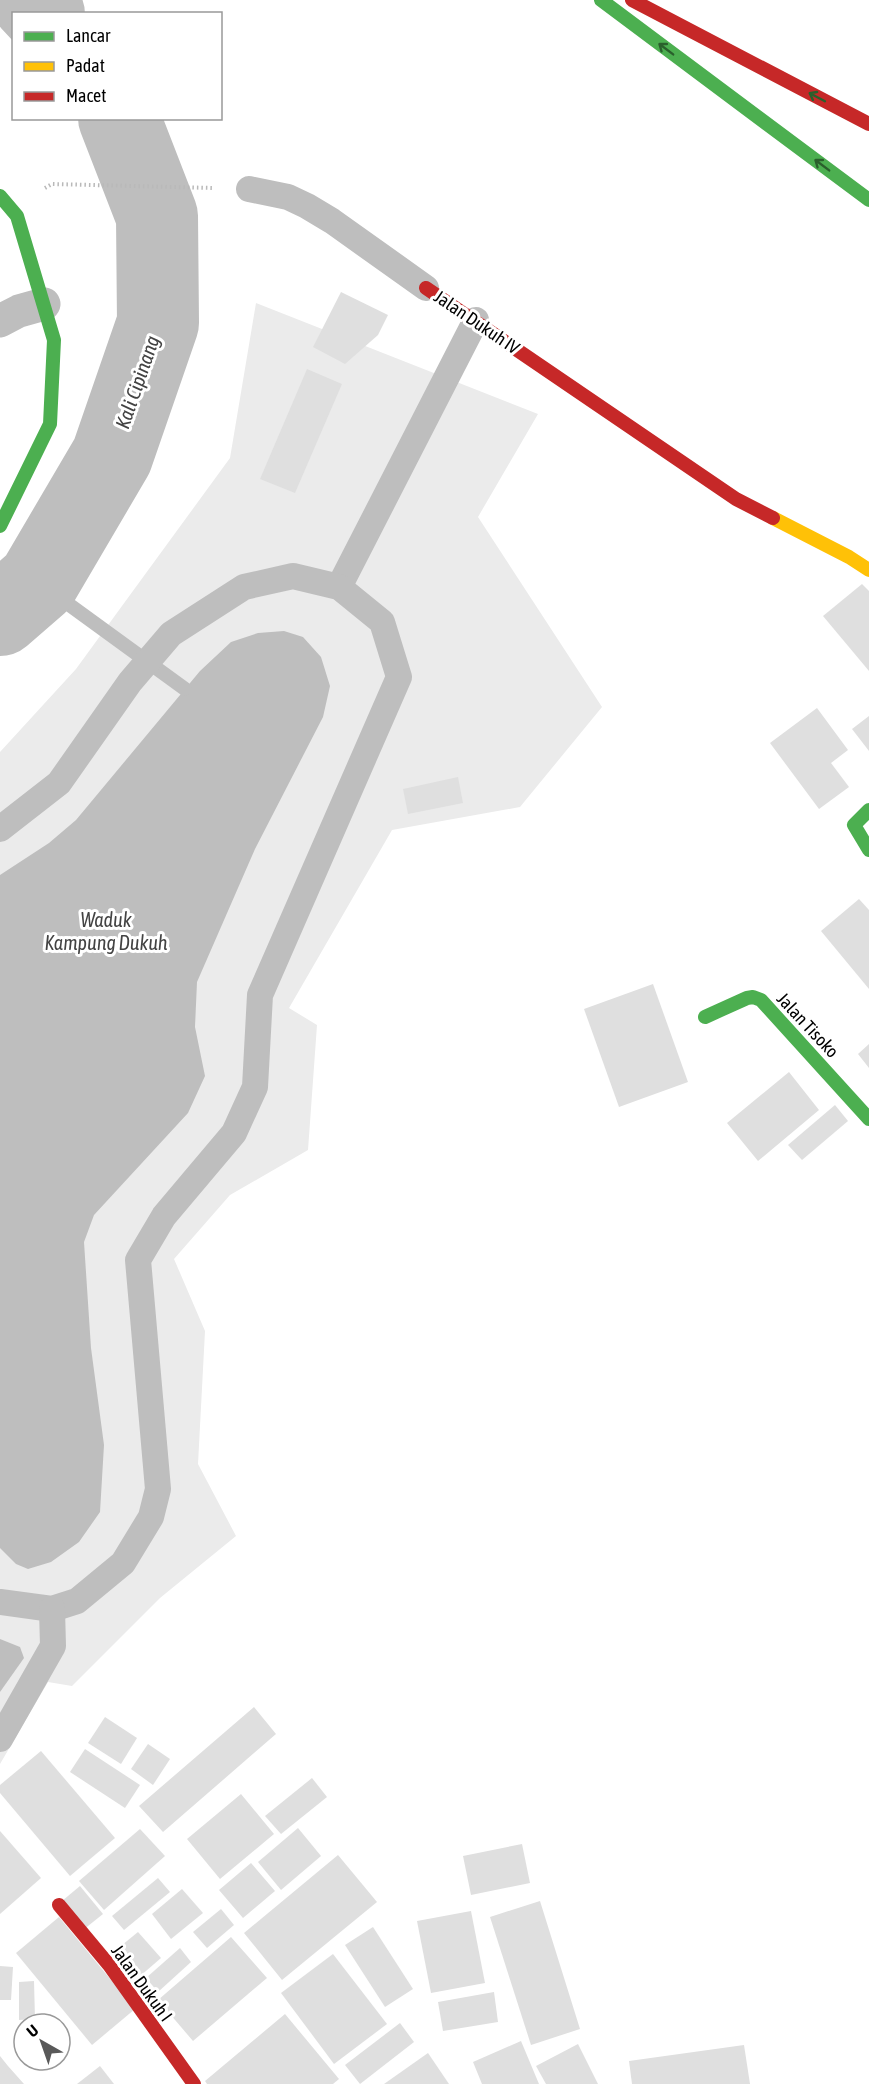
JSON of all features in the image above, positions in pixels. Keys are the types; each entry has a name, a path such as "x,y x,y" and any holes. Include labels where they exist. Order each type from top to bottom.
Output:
{"main road":[{"path":"601,0 869,200"},
{"path":"632,0 869,124"},
{"path":"0,196 17,216 54,340 50,424 0,526"},
{"name":"Jalan Dukuh IV","path":"426,288 736,499 849,557 869,570"},
{"path":"869,810 854,825 869,850"},
{"name":"Jalan Tisoko","path":"705,1017 747,998 753,997 761,1000 869,1119"},
{"name":"Jalan Dukuh I","path":"59,1905 108,1965 194,2084"}],"street":[{"path":"0,321 19,311 44,304"}],"lane":[{"name":"Jalan Dukuh IV","path":"249,189 288,197 308,206 426,288"},
{"path":"339,587 476,320"},
{"path":"0,829 59,783 130,682 171,634 244,587 293,576 339,587 382,622 399,677 260,995 255,1087 234,1133 164,1215 138,1260 158,1489 151,1517 123,1563 77,1601 52,1609 0,1602"},
{"path":"0,1739 53,1646 52,1609"}],"path":[{"path":"52,184 249,189"}],"shaded area":[{"path":"256,303 538,414 478,517 602,707 520,807 392,830 289,1008 317,1025 308,1150 230,1195 174,1259 205,1331 198,1464 236,1536 160,1598 72,1686 48,1682 0,1764 0,752 76,669 230,458"}],"water":[{"name":"Waduk Kampung Dukuh","path":"284,631 303,637 321,657 330,686 323,717 255,849 197,982 195,1027 205,1076 188,1113 94,1215 84,1242 91,1348 104,1445 100,1512 79,1542 51,1562 28,1569 16,1564 0,1548 0,875 49,843 76,820 200,671 231,642 258,633"},
{"path":"0,1639 20,1647 24,1658 0,1692"}],"building":[{"path":"341,292 388,315 378,335 345,364 313,347"},
{"path":"307,369 342,384 295,493 260,479"},
{"path":"862,584 869,591 869,671 823,616"},
{"path":"817,708 848,750 831,763 849,787 819,809 770,743"},
{"path":"869,716 869,751 852,729"},
{"path":"458,777 463,803 408,814 403,789"},
{"path":"859,899 869,910 869,989 821,931"},
{"path":"653,984 688,1082 619,1107 584,1009"},
{"path":"869,1044 869,1068 858,1054"},
{"path":"789,1072 819,1110 758,1161 727,1123"},
{"path":"835,1105 848,1121 802,1160 788,1145"},
{"path":"254,1707 276,1734 163,1832 139,1806"},
{"path":"105,1717 137,1738 121,1764 88,1743"},
{"path":"148,1744 170,1759 153,1785 131,1769"},
{"path":"85,1749 140,1785 125,1808 70,1772"},
{"path":"41,1751 115,1838 70,1876 0,1793 0,1785"},
{"path":"312,1778 327,1797 281,1834 265,1816"},
{"path":"241,1794 274,1834 220,1879 187,1839"},
{"path":"298,1828 321,1856 281,1890 258,1862"},
{"path":"140,1829 165,1856 104,1910 79,1881"},
{"path":"0,1831 41,1878 0,1914"},
{"path":"522,1844 530,1883 471,1895 463,1856"},
{"path":"338,1855 377,1902 282,1980 244,1933"},
{"path":"251,1863 275,1891 243,1918 219,1890"},
{"path":"158,1878 170,1892 124,1930 112,1916"},
{"path":"80,1886 103,1914 83,1930 62,1901"},
{"path":"182,1889 203,1913 171,1939 152,1914"},
{"path":"540,1901 580,2029 531,2045 490,1917"},
{"path":"221,1909 234,1925 207,1948 193,1932"},
{"path":"471,1911 485,1983 431,1993 417,1921"},
{"path":"59,1917 135,2009 92,2045 72,2021 72,2012 65,2012 16,1953"},
{"path":"373,1927 413,1989 385,2007 345,1945"},
{"path":"138,1932 161,1958 139,1977 116,1950"},
{"path":"231,1937 267,1978 193,2041 158,2000"},
{"path":"180,1948 191,1962 158,1992 146,1978"},
{"path":"333,1954 387,2024 334,2064 281,1993"},
{"path":"0,1966 13,1967 11,2000 0,2000"},
{"path":"34,1981 35,2012 19,2012 19,1982"},
{"path":"494,1992 498,2022 443,2031 438,2002"},
{"path":"285,2014 339,2079 333,2084 207,2084 205,2081"},
{"path":"400,2023 414,2042 360,2084 345,2065"},
{"path":"521,2041 539,2084 482,2084 473,2062"},
{"path":"578,2044 598,2084 546,2084 536,2066"},
{"path":"744,2045 750,2084 632,2084 629,2061"},
{"path":"428,2053 449,2084 384,2084"},
{"path":"0,2056 24,2084 0,2084"},
{"path":"100,2066 114,2084 77,2084"}],"waterway":[{"name":"Kali Cipinang","path":"31,0 42,12"},
{"name":"Kali Cipinang","path":"0,615 38,582 112,456 158,323 157,216 120,120"},
{"path":"38,582 185,689"}],"traffic: fast":[{"path":"601,0 869,200"},
{"path":"0,196 17,216 54,340 50,424 0,526"},
{"path":"869,810 854,825 869,850"},
{"path":"705,1017 747,998 753,997 761,1000 869,1119"}],"traffic: slow":[{"path":"773,518 849,557 869,570"}],"traffic: jam":[{"path":"632,0 869,124"},
{"path":"426,288 736,499 773,518"},
{"path":"59,1905 109,1965 194,2084"}]}
